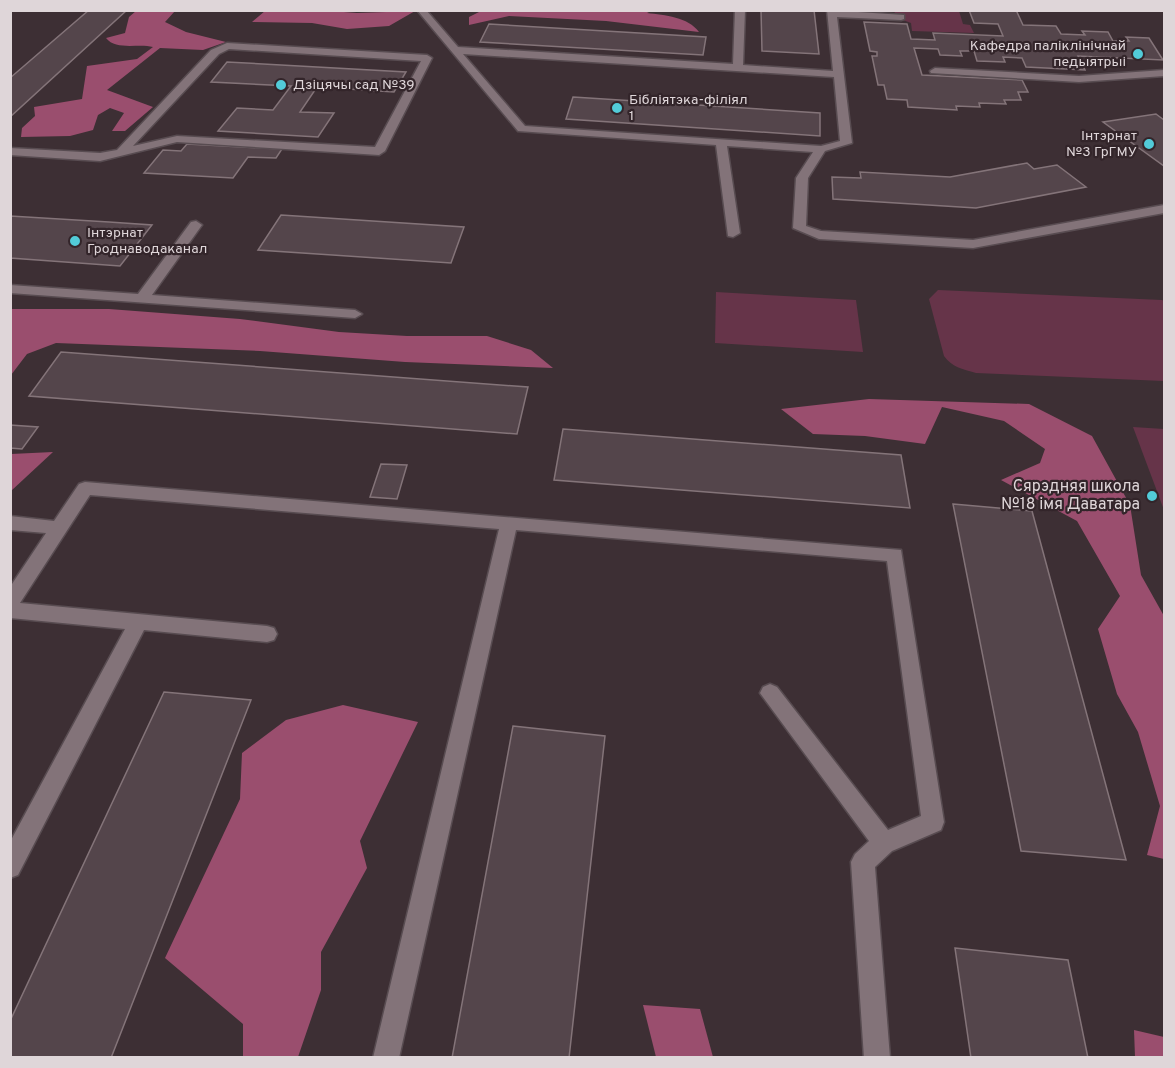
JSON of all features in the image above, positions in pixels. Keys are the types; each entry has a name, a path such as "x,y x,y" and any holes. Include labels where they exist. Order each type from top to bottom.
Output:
{"lane":[{"path":"421,10 522,129 822,149 846,143 833,12 901,17"},
{"path":"738,67 740,10"},
{"path":"10,151 100,157 121,152 177,138 379,151 427,58 227,46 215,52 121,152"},
{"path":"453,50 839,74"},
{"path":"935,71 1077,79 1140,77 1164,73"},
{"path":"721,142 733,233"},
{"path":"822,149 802,178 799,228 819,235 973,244 1164,208"},
{"path":"142,299 196,225"},
{"path":"10,289 355,314"},
{"path":"10,603 86,488 895,555 933,822 884,843 863,862 877,1058"},
{"path":"10,523 60,528"},
{"path":"386,1058 509,523"},
{"path":"10,610 267,634"},
{"path":"10,867 139,621"},
{"path":"770,693 884,843"}],"shaded area":[{"path":"317,10 357,13 415,11 389,26 347,29 312,23 252,22 265,11"},
{"path":"136,11 175,11 165,22 186,32 226,42 203,50 160,48 107,90 153,107 125,131 112,131 124,113 110,108 98,115 93,130 70,136 21,137 22,128 35,116 34,107 82,99 87,66 137,59 153,47 122,46 106,38 125,33 129,17"},
{"path":"481,11 651,11 647,13 682,20 699,32 606,21 509,16 469,25 469,17"},
{"path":"893,11 959,11 963,24 970,25 974,33 912,31 911,23 903,20"},
{"path":"938,290 1162,300 1164,301 1164,381 976,373 958,367 944,356 929,299"},
{"path":"716,292 856,300 863,352 715,343"},
{"path":"11,309 109,309 240,319 339,332 407,336 487,336 531,350 553,368 405,362 260,351 56,343 27,354 11,375"},
{"path":"869,399 1029,404 1092,436 1130,505 1141,575 1164,616 1164,859 1147,855 1160,806 1138,732 1117,694 1098,629 1120,596 1077,521 1001,480 1040,463 1045,449 1004,421 942,407 925,444 865,436 813,434 781,409"},
{"path":"1133,427 1164,429 1164,510"},
{"path":"53,452 11,491 11,454"},
{"path":"343,705 418,722 360,841 367,868 321,952 321,990 298,1057 243,1057 243,1024 165,958 240,799 242,753 286,720"},
{"path":"643,1005 700,1009 713,1057 656,1057"},
{"path":"1134,1030 1164,1037 1164,1057 1135,1057"}],"building":[{"path":"89,10 127,10 10,117 10,78"},
{"path":"761,10 814,10 819,54 762,51"},
{"path":"969,10 1016,10 1023,25 1056,26 1061,34 1085,35 1082,31 1108,32 1113,41 1129,41 1126,37 1149,38 1163,60 1078,56 1085,70 1026,67 1022,58 1003,57 1005,62 977,61 974,51 960,51 962,56 940,55 938,49 914,48 922,75 1022,80 1028,92 1018,92 1021,100 1004,100 1006,104 979,103 980,107 956,106 957,110 908,107 907,100 887,99 884,85 878,85 872,56 877,56 877,52 870,51 864,22 907,24 911,39 935,40 933,33 1003,36 998,24 974,23"},
{"path":"489,24 706,37 703,55 480,42"},
{"path":"227,62 406,72 394,92 317,87 300,112 334,113 318,137 218,131 237,108 273,110 291,86 211,82"},
{"path":"573,97 820,113 820,136 566,119"},
{"name":"Інтэрнат №3 ГрГМУ","path":"1156,114 1164,120 1164,166 1103,122"},
{"path":"187,144 282,149 276,158 248,157 233,178 144,173 163,150 181,151"},
{"path":"1027,163 1034,169 1057,165 1086,187 976,208 833,199 832,177 861,178 860,172 950,177"},
{"path":"281,215 464,227 451,263 258,250"},
{"name":"Інтэрнат Гроднаводаканал","path":"10,216 152,225 120,266 10,258"},
{"path":"61,352 528,387 517,434 29,396"},
{"path":"10,425 38,427 22,449 10,448"},
{"path":"563,429 901,455 910,508 554,480"},
{"path":"381,464 407,465 397,499 370,497"},
{"path":"953,504 1032,511 1126,860 1021,851"},
{"path":"164,692 251,700 111,1058 10,1058 10,1021"},
{"path":"513,726 605,736 569,1058 452,1058"},
{"path":"955,948 1068,960 1088,1058 971,1058"}],"place":[{"name":"Кафедра паліклінічнай педыятрыі","path":"1138,54"},
{"name":"Дзіцячы сад №39","path":"281,85"},
{"name":"Бібліятэка-філіял 1","path":"617,108"},
{"name":"Інтэрнат №3 ГрГМУ","path":"1149,144"},
{"name":"Інтэрнат Гроднаводаканал","path":"75,241"},
{"name":"Сярэдняя школа №18 імя Даватара","path":"1152,496"}]}
